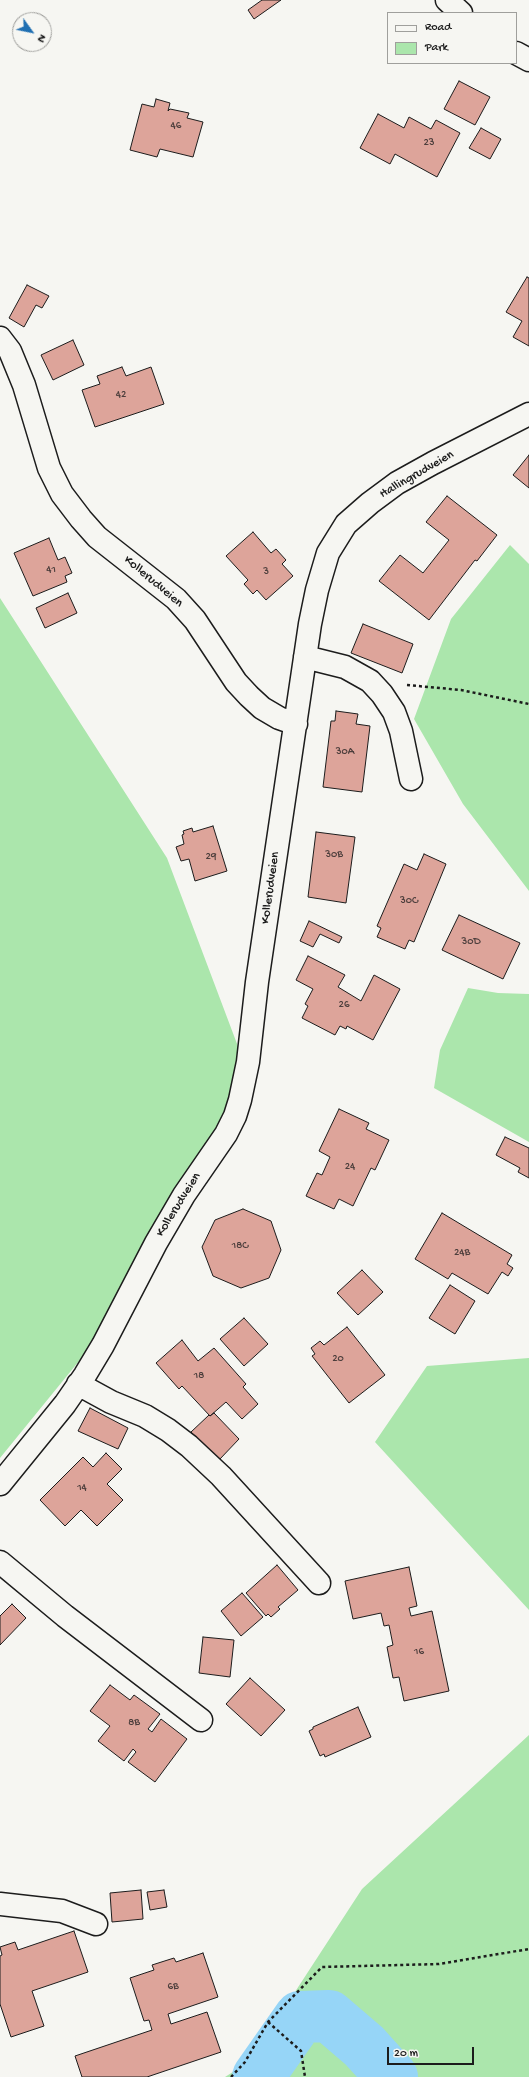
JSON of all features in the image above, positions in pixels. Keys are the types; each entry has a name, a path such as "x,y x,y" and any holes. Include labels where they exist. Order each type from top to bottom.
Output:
{"street":[{"path":"447,0 460,12"},
{"path":"517,54 529,60"},
{"name":"Kollerudveien","path":"0,338 10,351 24,385 50,468 62,494 76,513 97,537 176,599 195,620 236,682 249,696 262,708 279,718 296,724 257,982 248,1062 240,1100 226,1134 184,1195 134,1284 103,1345 78,1384 46,1428 0,1484"},
{"name":"Hallingrudveien","path":"296,724 305,657 319,582 328,553 346,524 370,503 397,483 529,414"},
{"path":"305,657 345,667 370,681 382,694 394,712 401,731 411,779"},
{"path":"78,1384 111,1402 145,1416 168,1430 189,1446 221,1476 319,1583"},
{"path":"0,1562 64,1616 201,1720"},
{"path":"0,1904 62,1911 96,1924"}],"path":[{"path":"370,681 461,690 529,704"},
{"path":"231,2077 245,2062 268,2022 322,1967 439,1964 529,1949"},
{"path":"268,2022 301,2051 305,2077"}],"green space":[{"path":"510,545 529,564 529,891 463,804 414,719 451,619"},
{"path":"0,598 167,858 248,1073 223,1135 88,1350 0,1458"},
{"path":"468,988 498,993 529,994 529,1142 434,1088 440,1050"},
{"path":"529,1358 529,1610 375,1442 427,1366"},
{"path":"529,1735 529,2077 225,2077 250,2061 362,1889"}],"building":[{"path":"262,0 281,0 254,19 248,10"},
{"path":"459,81 490,97 475,125 444,109"},
{"path":"156,99 170,103 168,111 170,109 189,113 187,118 203,122 193,157 160,149 157,157 130,150 142,104 154,107"},
{"path":"378,114 404,128 409,117 431,129 436,120 460,133 437,177 395,154 390,164 360,148"},
{"path":"481,128 501,139 490,159 469,148"},
{"path":"527,277 529,278 529,346 513,337 522,321 506,312"},
{"path":"27,285 49,296 42,308 36,305 24,327 9,318"},
{"path":"73,340 84,365 53,380 41,355"},
{"path":"122,367 126,376 151,367 164,404 95,427 82,390 100,384 97,376"},
{"path":"529,455 529,488 513,475"},
{"path":"447,496 497,535 477,561 475,560 429,620 379,581 400,555 423,573 449,540 426,522"},
{"path":"253,532 271,553 276,549 286,560 282,564 293,576 266,600 257,590 253,594 244,584 248,580 226,556"},
{"path":"49,538 58,560 65,557 72,573 65,576 67,582 33,596 14,553"},
{"path":"68,593 77,613 45,628 36,608"},
{"path":"363,624 413,644 402,673 351,653"},
{"path":"336,711 358,714 356,724 370,726 362,792 323,787 331,721 335,721"},
{"path":"213,826 227,871 195,881 189,859 181,861 176,847 184,844 182,835 184,834 183,831 192,828 193,832"},
{"path":"316,832 355,837 346,903 308,897"},
{"path":"424,854 446,864 414,942 409,940 405,949 377,937 381,928 377,926 404,864 417,870"},
{"path":"459,915 520,943 503,979 442,950"},
{"path":"309,921 342,937 339,943 320,934 313,947 300,941"},
{"path":"308,956 345,975 338,987 361,1001 374,975 400,989 373,1040 347,1026 346,1029 340,1026 335,1035 302,1018 308,1006 305,1004 313,989 296,980"},
{"path":"339,1109 369,1123 366,1129 389,1140 375,1170 371,1168 353,1206 339,1199 334,1209 306,1196 317,1173 322,1175 330,1157 319,1151"},
{"path":"505,1137 529,1148 529,1178 518,1172 520,1168 496,1155"},
{"path":"243,1209 271,1221 281,1250 269,1278 241,1288 213,1276 202,1247 215,1220"},
{"path":"442,1213 512,1255 507,1264 513,1268 508,1276 502,1272 488,1294 452,1273 448,1279 415,1259"},
{"path":"362,1270 383,1292 358,1315 337,1293"},
{"path":"450,1285 475,1301 455,1334 429,1318"},
{"path":"244,1318 268,1344 244,1366 220,1339"},
{"path":"347,1327 385,1375 349,1403 312,1356 315,1354 311,1348 320,1341 324,1345"},
{"path":"182,1340 198,1361 214,1348 246,1384 243,1387 258,1404 242,1419 226,1402 210,1416 182,1386 179,1389 156,1363"},
{"path":"90,1408 128,1428 118,1449 78,1431"},
{"path":"214,1413 239,1439 219,1460 191,1432 209,1415 210,1416"},
{"path":"106,1453 122,1469 107,1484 123,1500 97,1526 81,1510 65,1526 40,1500 83,1457 93,1467"},
{"path":"277,1565 298,1590 278,1607 280,1609 271,1617 268,1614 266,1616 246,1593"},
{"path":"409,1567 417,1606 409,1608 411,1616 432,1611 449,1691 404,1701 399,1677 393,1678 387,1647 393,1645 389,1625 384,1626 381,1613 353,1619 345,1581"},
{"path":"242,1593 263,1617 241,1636 221,1611"},
{"path":"12,1604 26,1618 0,1645 0,1616"},
{"path":"203,1637 234,1640 230,1677 199,1673"},
{"path":"250,1678 285,1710 261,1736 226,1704"},
{"path":"110,1685 130,1700 134,1695 160,1714 148,1729 152,1732 161,1719 187,1739 155,1782 128,1762 136,1752 133,1749 124,1761 98,1741 110,1726 90,1711"},
{"path":"358,1707 371,1737 325,1757 324,1754 320,1756 309,1731 313,1729 313,1727"},
{"path":"141,1890 143,1919 112,1922 110,1893"},
{"path":"164,1890 167,1907 150,1910 147,1892"},
{"path":"74,1931 88,1972 32,1991 44,2026 11,2037 0,2004 0,1956 2,1955 0,1947 15,1942 18,1950"},
{"path":"203,1953 218,1997 168,2014 171,2024 207,2012 221,2052 147,2077 82,2077 75,2056 152,2030 149,2020 144,2021 130,1978 154,1970 152,1965 174,1958 176,1962"}],"waterway":[{"path":"258,2077 300,2017 329,2016 364,2046 392,2077"}]}
